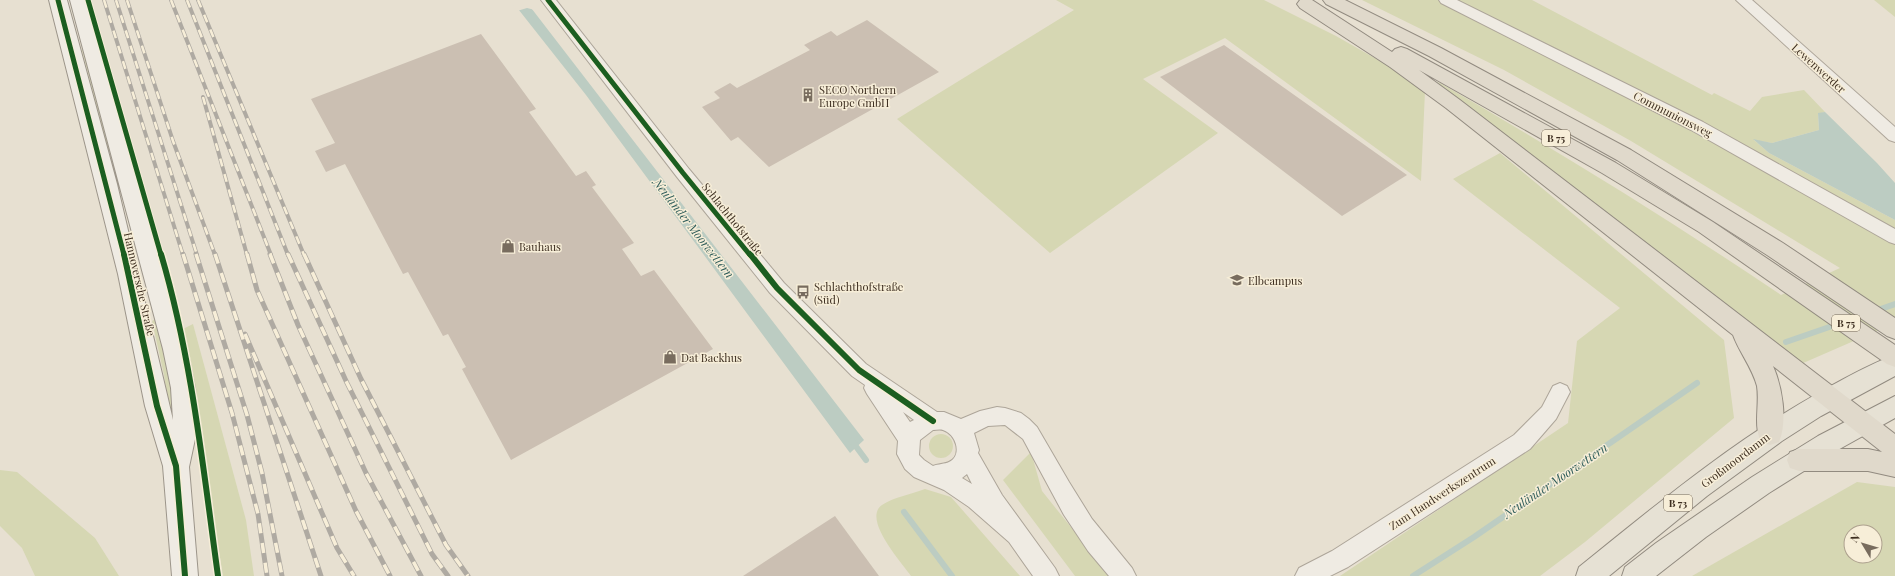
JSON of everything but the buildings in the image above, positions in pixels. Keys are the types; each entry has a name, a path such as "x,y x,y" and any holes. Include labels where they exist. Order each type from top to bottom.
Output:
{"highway":[{"name":"B 75","path":"1332,0 1435,52 1624,155 1819,278 1895,330"},
{"name":"B 75","path":"1302,2 1423,64 1609,168 1706,227 1895,357"},
{"name":"B 75","path":"1302,2 1396,63 1453,104 1830,397"},
{"name":"B 75","path":"1738,326 1759,361 1768,384 1770,402 1770,434"},
{"path":"1830,397 1895,448"},
{"path":"1799,460 1868,460 1895,466"}],"main road":[{"name":"Hannoversche Straße","path":"58,0 112,206 157,406 176,466 185,576"},
{"name":"Hannoversche Straße","path":"78,0 176,349 183,388 186,425 176,466"},
{"name":"Großmoordamm","path":"1589,576 1674,506 1770,434 1830,397 1895,365"},
{"name":"B 73","path":"1635,576 1688,534 1799,460 1895,406"}],"street":[{"name":"Schlachthofstraße","path":"548,0 683,173 777,288 859,370 900,424 909,441 907,447 910,460 920,470 934,475 961,489 1015,534"},
{"name":"Communionsweg","path":"1446,0 1697,126 1895,238"},
{"name":"Lewenwerder","path":"1743,0 1895,136"},
{"name":"Schlachthofstraße","path":"859,370 934,421 949,422 961,430 968,441 968,454 985,488 1015,534 1047,576"},
{"name":"Zum Handwerkszentrum","path":"1307,576 1340,559 1522,442 1549,413 1560,392"},
{"path":"961,430 977,420 991,415 1010,417 1025,426 1064,496 1109,561 1124,576"},
{"path":"909,441 918,428 934,421"},
{"path":"934,475 948,473 959,468 968,454"}],"green space":[{"path":"1056,0 1264,0 1336,36 1380,61 1425,91 1421,181 1225,38 1143,79 1218,133 1050,253 897,119 1074,10"},
{"path":"1362,0 1532,0 1712,95 1714,93 1750,111 1762,97 1804,90 1825,112 1818,114 1819,130 1772,143 1754,140 1769,153 1895,220 1895,323 1801,364 1436,82 1570,160 1781,295 1840,268 1631,141 1504,70"},
{"path":"1874,0 1895,0 1895,17"},
{"path":"85,49 114,151 111,153 108,151 82,50"},
{"path":"1500,153 1724,340 1734,418 1585,542 1540,576 1340,576 1568,423 1577,341 1620,308 1453,179"},
{"path":"157,318 179,423 171,428 164,375 152,321"},
{"path":"193,324 246,520 254,576 223,576 183,329"},
{"path":"941,434 950,437 953,446 950,455 941,458 932,455 929,446 932,437"},
{"path":"1031,452 1042,491 1110,576 1075,576 1003,480"},
{"path":"0,470 17,472 95,538 119,576 35,576 22,548 0,526"},
{"path":"1857,482 1895,487 1895,576 1692,576"},
{"path":"925,489 951,497 1020,576 911,576 885,540 877,520 877,511 887,502"}],"water":[{"path":"511,0 525,0 864,440 850,453 586,95"},
{"path":"1825,112 1877,163 1895,183 1895,220 1769,153 1753,139 1772,143 1819,130 1818,113"}],"pier":[{"path":"509,0 528,0 535,10 527,8 517,11"}],"waterway":[{"name":"Neuländer Moorwettern","path":"1875,311 1895,304"},
{"name":"Neuländer Moorwettern","path":"1786,342 1838,324"},
{"name":"Neuländer Moorwettern","path":"1413,576 1474,537 1697,383"},
{"name":"Neuländer Moorwettern","path":"852,441 866,460"},
{"name":"Neuländer Moorwettern","path":"904,512 952,576"}],"railway":[{"path":"104,0 183,255"},
{"path":"116,0 197,255"},
{"path":"127,0 173,141 215,255"},
{"path":"171,0 271,255"},
{"path":"187,0 288,255"},
{"path":"198,0 304,255"},
{"path":"203,97 247,255"},
{"path":"183,254 232,413 258,514 267,576"},
{"path":"196,254 247,415 262,473 282,576"},
{"path":"215,254 321,576"},
{"path":"247,254 257,290 356,511 390,576"},
{"path":"270,254 298,325 366,473 421,576"},
{"path":"288,254 347,383 432,554 448,576"},
{"path":"304,254 361,379 446,545 468,576"},
{"path":"245,334 337,548 354,576"}],"cycle path":[{"path":"58,0 107,184 129,274 157,406 176,466 185,576"},
{"path":"88,0 125,133 174,299 194,399 218,576"},
{"path":"548,0 683,173 777,288 859,370 933,421"}],"place":[{"name":"SECO Northern Europe GmbH","path":"808,95"},
{"name":"Bauhaus","path":"508,246"},
{"name":"Elbcampus","path":"1237,280"},
{"name":"Schlachthofstraße (Süd)","path":"803,292"},
{"name":"Dat Backhus","path":"670,357"}]}
